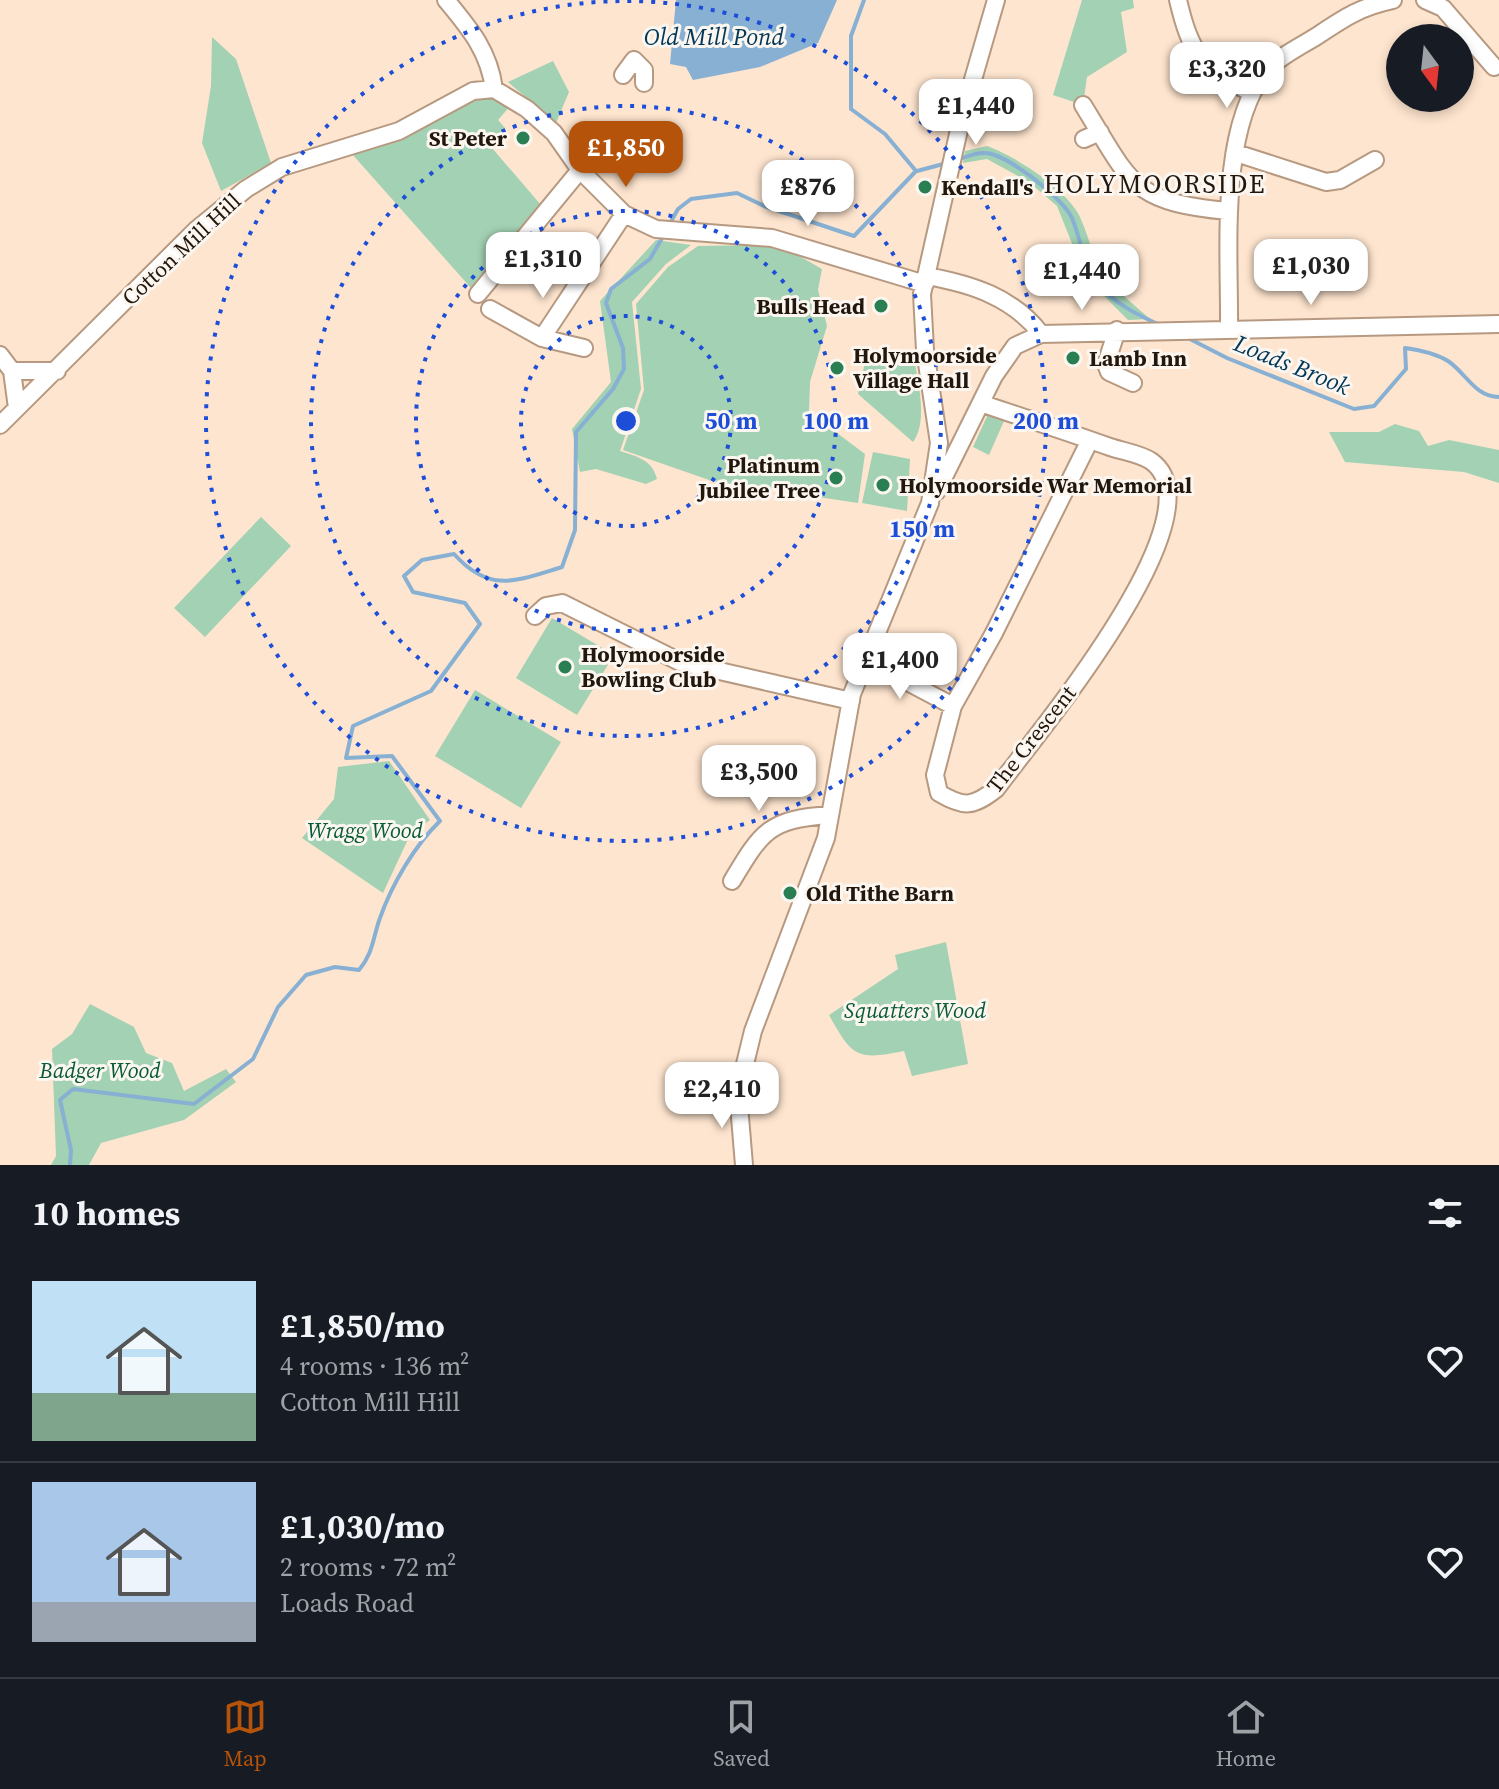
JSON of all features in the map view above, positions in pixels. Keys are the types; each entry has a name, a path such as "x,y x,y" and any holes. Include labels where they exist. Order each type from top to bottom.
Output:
{"street":[{"path":"446,0 478,39 491,66 494,89 527,109 554,133 580,170 624,214 656,229 772,238 926,280 960,282 1008,301 1029,318 1041,334"},
{"path":"930,503 939,443 922,312 926,280 961,121 996,0"},
{"path":"1178,0 1187,37 1200,60 1219,76 1252,93"},
{"path":"1229,328 1228,211 1236,153 1252,93 1268,68 1362,6 1393,0"},
{"path":"1425,0 1443,8 1494,67"},
{"path":"623,75 634,60 644,70 644,83"},
{"name":"Cotton Mill Hill","path":"0,425 196,230 246,189 282,167 399,131 450,100 473,91 494,89"},
{"path":"1083,105 1111,154 1134,183 1161,200 1182,207 1228,211"},
{"path":"1084,139 1100,132"},
{"path":"1236,153 1326,182 1340,180 1377,162"},
{"path":"478,294 580,170"},
{"path":"542,338 624,214"},
{"path":"490,309 542,338 584,348"},
{"path":"744,1165 738,1093 753,1031 826,838 851,701 930,503 983,404 994,376 1015,346 1041,334 1117,330 1499,324"},
{"path":"1117,330 1106,364 1109,372 1133,383"},
{"path":"0,355 12,371 17,408"},
{"path":"12,371 57,371"},
{"path":"983,404 1090,440"},
{"name":"The Crescent","path":"1090,440 1151,461 1163,478 1167,517 1129,605 996,789 978,803 956,803 939,793 935,775 953,706 994,633 1090,440"},
{"path":"535,616 546,606 562,603 680,662 851,701"},
{"path":"866,660 953,706"},
{"path":"732,881 760,835 797,817 830,815"}],"green space":[{"path":"1082,0 1133,0 1134,8 1121,12 1127,52 1087,77 1083,105 1053,95"},
{"path":"212,37 236,59 271,163 221,191 202,143 211,86"},
{"path":"553,61 569,92 556,123 508,82"},
{"path":"492,94 511,105 498,120 505,128 492,148 541,205 471,288 352,154 403,140 468,99"},
{"path":"987,146 1025,165 1064,196 1080,217 1103,273 1150,319 1128,320 1097,289 1079,261 1057,206 1029,182 987,159 963,163 965,151"},
{"path":"656,240 691,245 666,264 632,302 641,389 620,451 652,467 657,479 646,484 596,469 580,472 572,429 611,382 600,301"},
{"path":"761,245 794,253 822,269 818,290 827,326 810,382 809,412 865,454 858,503 712,481 623,450 644,390 636,304 668,267 698,246"},
{"path":"886,348 913,353 921,411 918,433 913,442 858,394 866,358"},
{"path":"988,414 1004,421 989,455 973,447"},
{"path":"1395,424 1419,431 1428,446 1449,440 1499,450 1499,483 1464,472 1345,462 1329,432 1379,432"},
{"path":"873,452 910,459 907,511 862,503"},
{"path":"261,517 291,546 205,637 174,608"},
{"name":"Holymoorside Bowling Club","path":"552,618 614,655 577,715 516,678"},
{"path":"475,690 561,742 521,808 435,756"},
{"name":"Wragg Wood","path":"389,761 430,820 410,835 383,893 302,838 334,799 338,767"},
{"name":"Squatters Wood","path":"946,942 968,1064 912,1076 904,1051 865,1055 850,1047 829,1015 898,969 895,955"},
{"name":"Badger Wood","path":"90,1004 134,1027 146,1053 172,1063 184,1091 226,1069 236,1082 184,1120 101,1143 89,1165 51,1165 56,1156 52,1049 72,1034"}],"water":[{"name":"Old Mill Pond","path":"676,0 837,0 818,43 760,67 693,80 686,67 670,64"}],"waterway":[{"path":"669,225 678,209 691,199 737,193 764,206 854,236 916,171 885,134 851,109 851,36 864,0"},
{"name":"Loads Brook","path":"955,160 978,153 994,155 1033,178 1058,200 1072,218 1088,266 1102,289 1126,308 1162,326"},
{"name":"Loads Brook","path":"917,171 947,163"},
{"path":"70,1165 71,1150 60,1100 73,1089 194,1104 253,1059 278,1007 306,975 335,967 359,970 364,964 385,905 398,879 413,853 440,821 392,756 346,758 353,726 431,691 480,624 465,603 413,592 404,576 422,560 454,554 480,575 504,581 562,567 575,530 576,432 613,389 624,369 623,348 606,303 611,289 650,259 665,233"},
{"name":"Loads Brook","path":"1184,336 1227,358 1354,409 1374,406 1406,369 1405,348 1443,358 1477,389 1499,397"}],"place":[{"name":"St Peter","path":"523,138"},
{"name":"Kendall's","path":"925,187"},
{"name":"Bulls Head","path":"881,306"},
{"name":"Lamb Inn","path":"1073,358"},
{"name":"Holymoorside Village Hall","path":"837,368"},
{"name":"Platinum Jubilee Tree","path":"836,478"},
{"name":"Holymoorside War Memorial","path":"883,485"},
{"name":"Holymoorside Bowling Club","path":"565,667"},
{"name":"Old Tithe Barn","path":"790,893"}],"district":[{"name":"HOLYMOORSIDE","path":"1155,184"}]}
